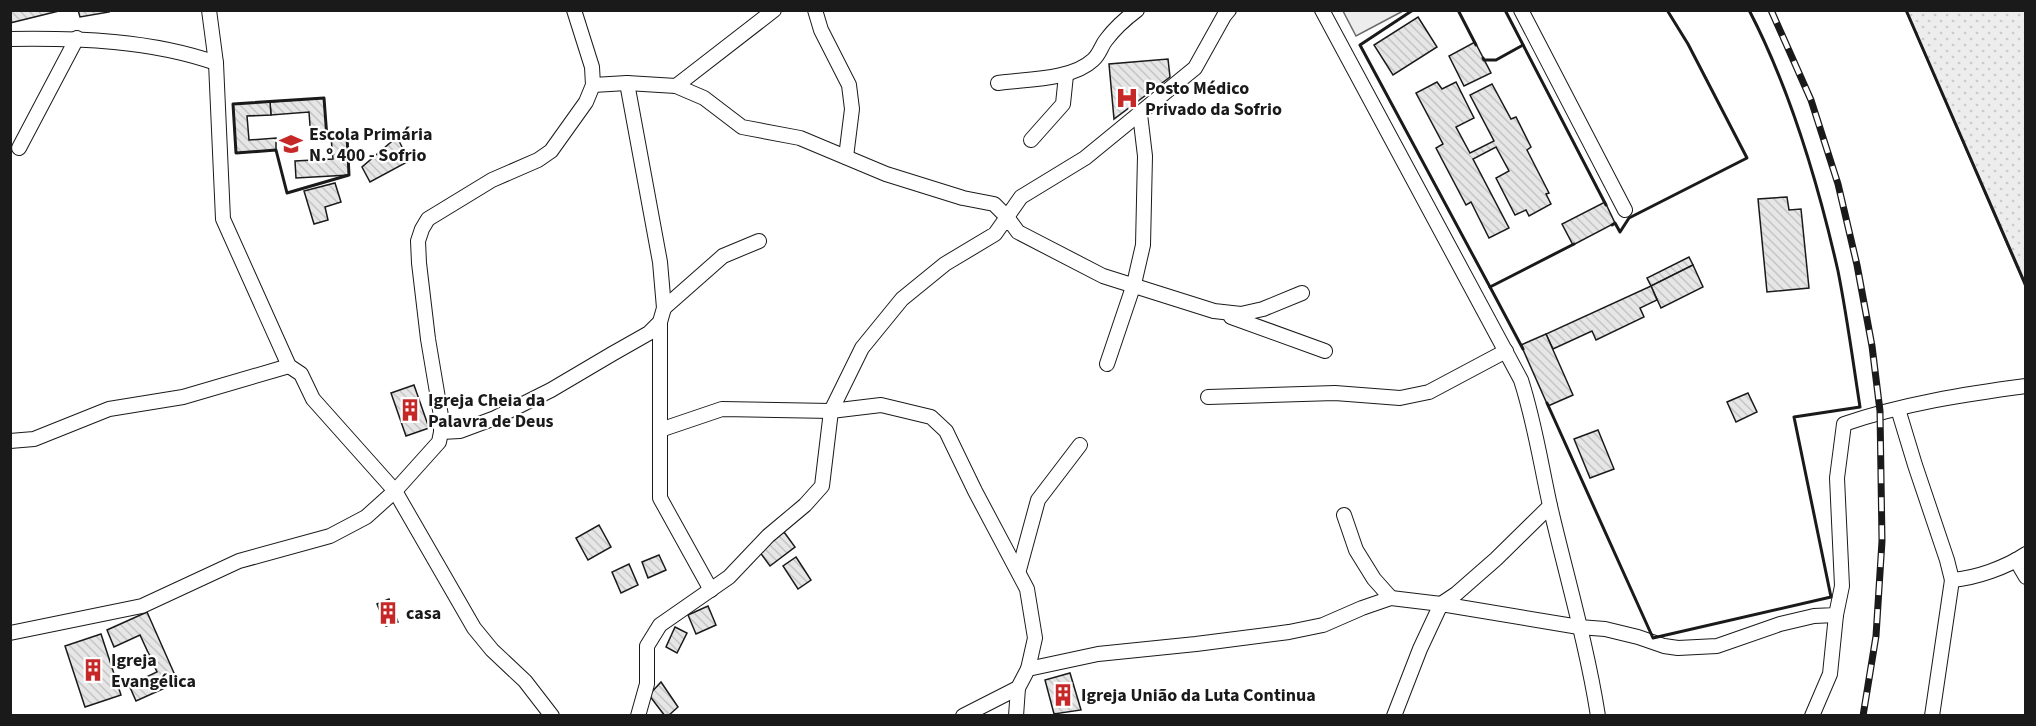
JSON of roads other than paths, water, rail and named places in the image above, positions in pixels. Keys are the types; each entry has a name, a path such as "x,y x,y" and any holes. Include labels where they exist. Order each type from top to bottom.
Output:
{"street":[{"path":"209,10 216,63 223,219 289,366 301,374 313,399 395,491 474,628 492,650 525,681 552,716"},
{"path":"10,633 142,606 239,561 330,536 366,517 395,491 439,442 441,432 441,416 428,339 419,263 418,241 422,228 428,219 492,180 538,160 551,151 586,102 593,85 592,67 574,10"},
{"path":"676,86 774,10"},
{"path":"815,10 822,30 849,85 852,109 846,157"},
{"path":"998,83 1066,75 1092,61 1121,22 1137,10"},
{"path":"638,716 647,684 647,646 660,625 729,577 768,536 805,505 822,486 831,411 862,348 902,298 945,264 995,234 1021,197 1085,158 1195,68 1229,10"},
{"path":"1322,10 1521,380 1532,413 1550,506 1592,677 1598,716"},
{"path":"1521,10 1625,210"},
{"path":"10,39 76,38 139,45 216,63"},
{"path":"19,148 76,38"},
{"path":"1031,140 1063,105 1066,75"},
{"path":"593,85 627,83 676,86 704,98 742,127 800,138 886,174 963,198 994,204 1007,216 1018,232 1103,276 1214,311 1324,351"},
{"path":"627,83 660,262 662,315 660,498 711,590"},
{"path":"1107,364 1134,284 1143,245 1145,156 1140,114"},
{"path":"441,432 460,431 505,414 649,333 662,315 723,256 759,241"},
{"path":"1214,311 1241,314 1263,309 1302,293"},
{"path":"1208,397 1335,393 1400,398 1429,392 1506,351"},
{"path":"10,441 34,439 109,409 183,397 289,366"},
{"path":"1812,716 1830,674 1836,615 1842,586 1837,478 1844,424 1880,411 2025,386"},
{"path":"660,430 722,409 831,411 881,405 931,417 946,431 975,491 1028,589 1035,638 1028,669 1018,687 1016,716"},
{"path":"1898,409 1952,580 1932,716"},
{"path":"1019,570 1038,500 1080,445"},
{"path":"1394,716 1420,649 1441,604 1496,559 1550,506"},
{"path":"1344,515 1356,550 1374,579 1391,598"},
{"path":"1952,580 1973,577 2021,557 2025,577"},
{"path":"1028,669 1098,654 1289,632 1323,625 1391,598 1605,629 1678,648 1717,646 1780,624 1814,616 1836,615"},
{"path":"963,716 1018,687"}],"railway":[{"path":"1771,10 1811,100 1838,184 1857,265 1872,346 1880,411 1882,541 1876,636 1863,716"}],"place":[{"name":"Posto Médico Privado da Sofrio","path":"1127,98"},
{"name":"Escola Primária N.º 400 - Sofrio","path":"291,144"},
{"name":"Igreja Cheia da Palavra de Deus","path":"410,410"},
{"name":"casa","path":"388,613"},
{"name":"Igreja Evangélica","path":"93,670"},
{"name":"Igreja União da Luta Continua","path":"1063,695"}]}
